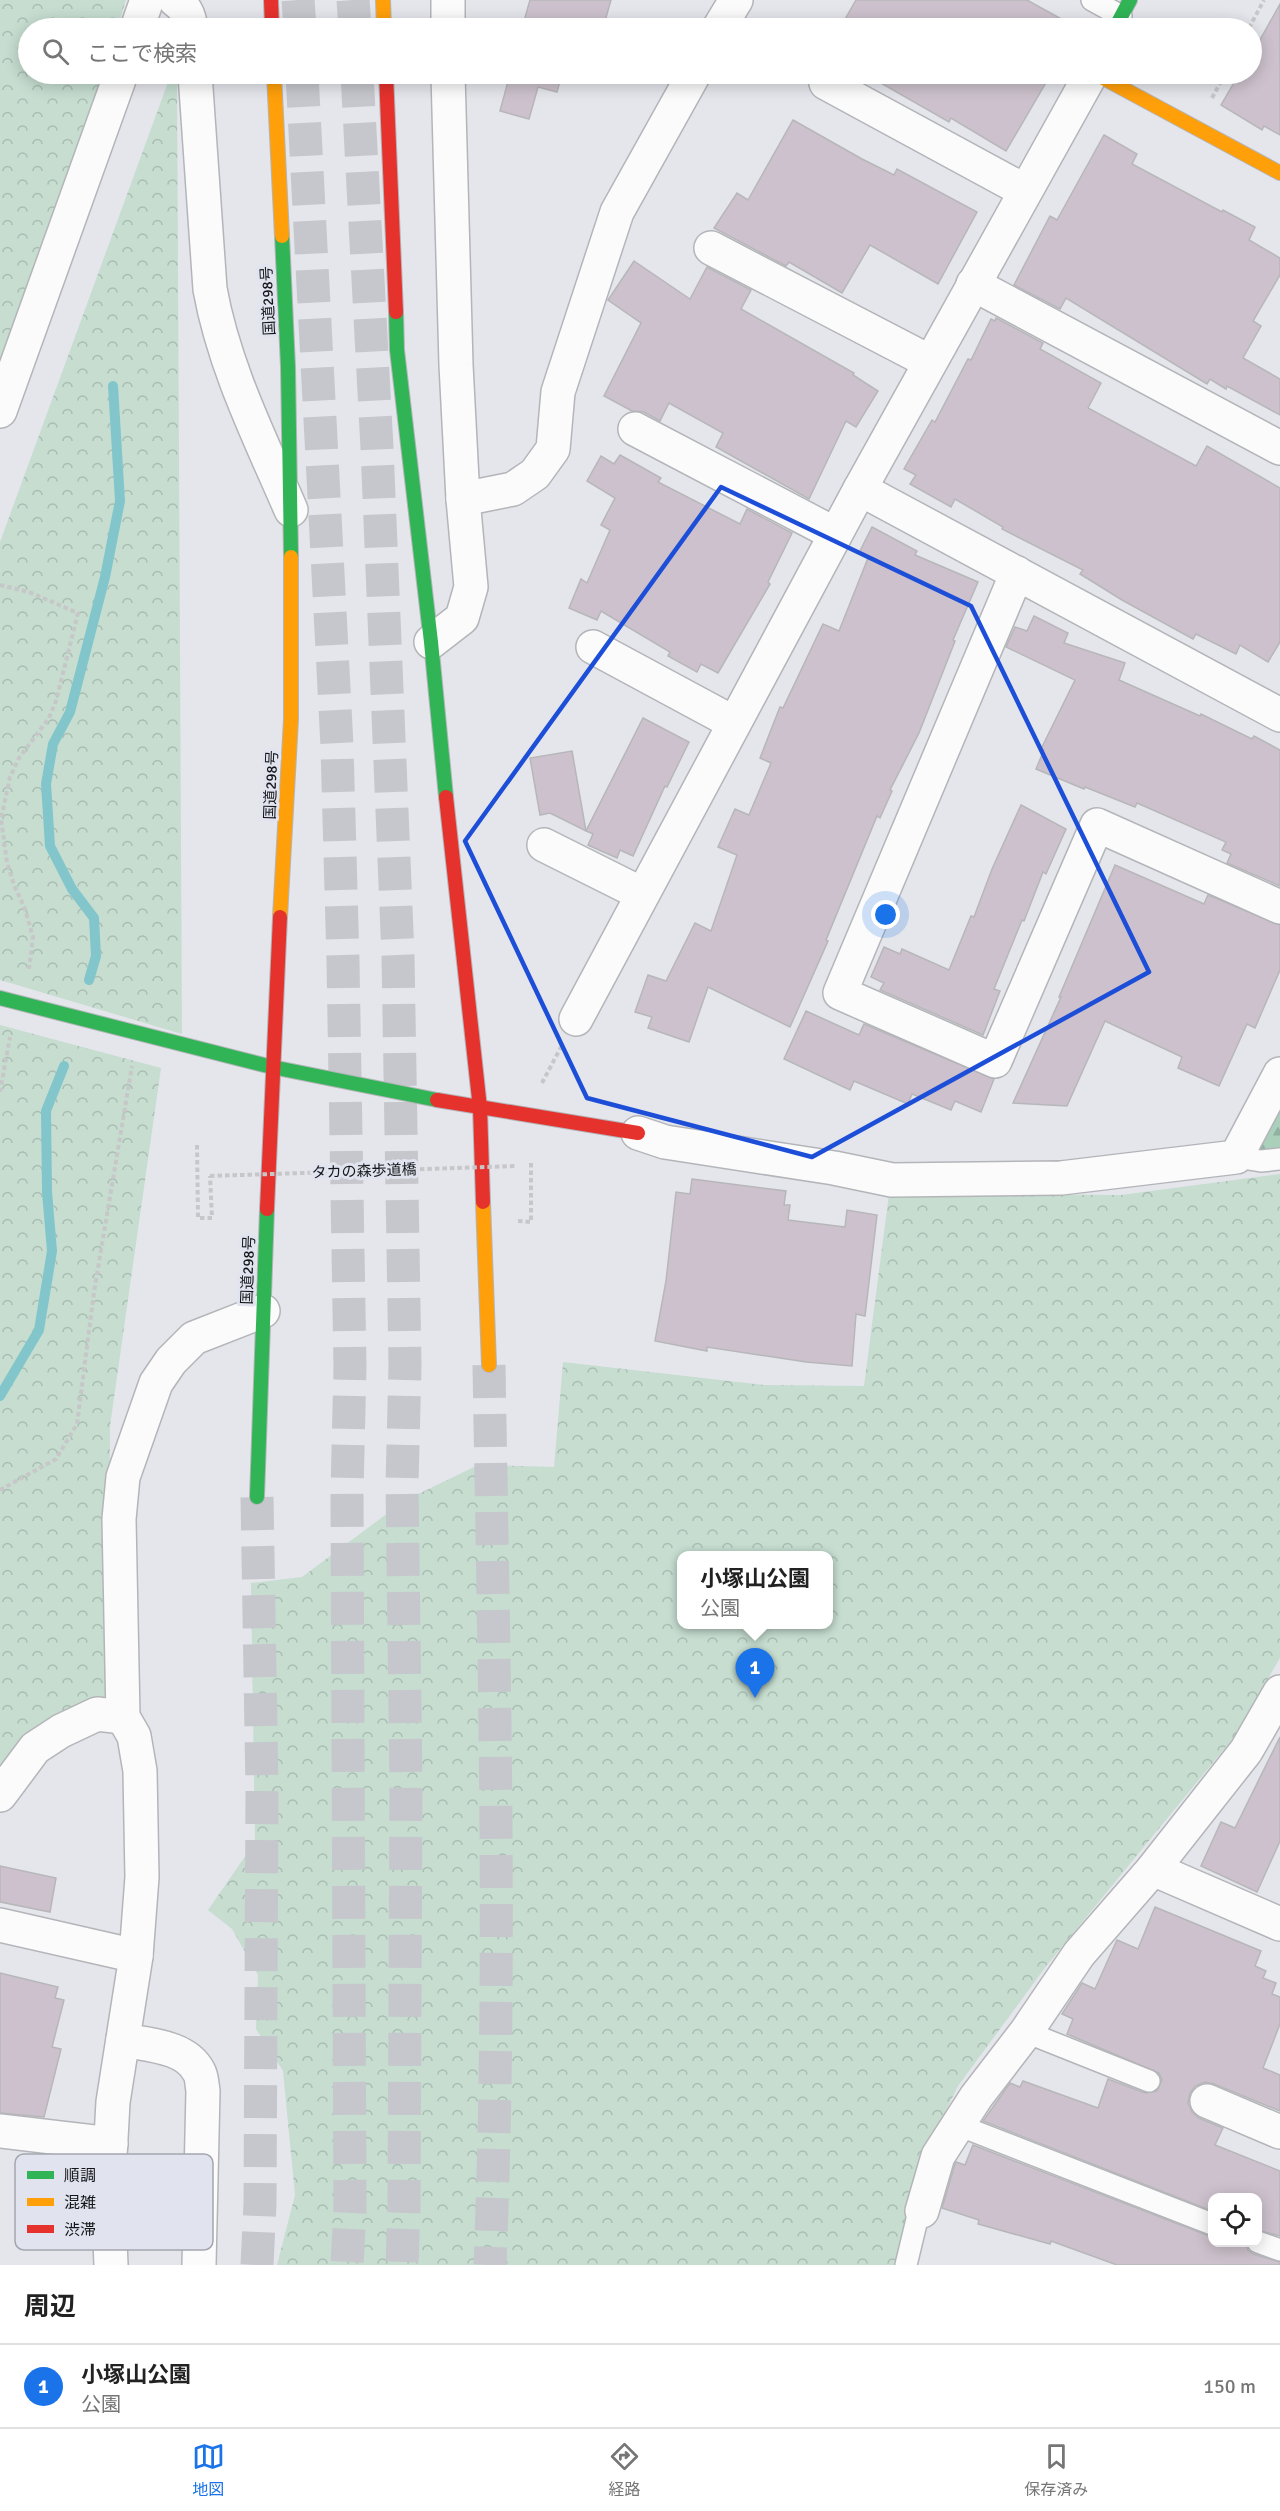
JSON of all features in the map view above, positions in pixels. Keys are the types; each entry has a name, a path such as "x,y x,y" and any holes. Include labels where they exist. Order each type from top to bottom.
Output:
{"main road":[{"path":"271,0 272,18"},
{"path":"383,0 384,18"},
{"name":"国道298号","path":"257,1497 272,1067 291,719 291,512 287,355 274,84"},
{"path":"386,84 397,350 431,642 461,947 480,1108 489,1365"},
{"path":"1115,84 1280,173"},
{"path":"0,998 272,1067 480,1108 638,1133"}],"street":[{"path":"141,18 147,0"},
{"path":"175,0 185,8 188,18"},
{"path":"448,0 448,18"},
{"path":"725,18 736,0"},
{"path":"0,411 117,84"},
{"path":"196,84 210,290 215,316 227,359 291,512"},
{"path":"431,642 462,618 471,587 463,499 456,364 448,84"},
{"path":"463,499 513,489 535,474 553,449 558,392 617,212 688,84"},
{"path":"828,84 1025,191"},
{"path":"576,1020 835,534 1085,84"},
{"path":"711,248 930,362"},
{"path":"973,284 1280,448"},
{"path":"636,429 835,534"},
{"path":"860,489 1280,715"},
{"path":"1017,573 840,993 995,1061 1097,825 1280,907"},
{"path":"593,648 734,723"},
{"path":"544,844 642,894"},
{"path":"638,1133 665,1142 834,1168 891,1180 1061,1178 1236,1157 1280,1074"},
{"path":"110,2154 113,2102 136,1956 142,1877 140,1771 134,1736 123,1717 118,1519 123,1477 156,1383 171,1361 194,1338 263,1311"},
{"path":"922,2211 938,2156 976,2097 1026,2032 1079,1954 1153,1869 1246,1751 1280,1692"},
{"path":"0,1794 35,1748 61,1731 97,1714 123,1717"},
{"path":"1153,1869 1280,1924"},
{"path":"0,1925 136,1956"},
{"path":"123,2040 185,2056 199,2073 203,2091 202,2154"},
{"path":"1207,2101 1280,2132"},
{"path":"0,2131 111,2144"},
{"path":"110,2250 111,2265"},
{"path":"199,2250 199,2265"}],"lane":[{"path":"1092,0 1122,15"},
{"path":"1236,1157 1261,1161 1280,1159"},
{"path":"1026,2032 1149,2081"},
{"path":"958,2126 1208,2222"},
{"path":"906,2265 919,2211 922,2211"},
{"path":"1262,2244 1280,2250"}],"path":[{"path":"1254,18 1264,0"},
{"path":"0,585 29,592 78,613 56,701 40,732 19,758 10,777 3,807 3,838 7,862 33,937 27,979"},
{"path":"539,1087 576,1020"},
{"path":"0,1092 12,1028"},
{"path":"0,1490 56,1459 77,1424 93,1292 137,1033"},
{"name":"タカの森歩道橋","path":"197,1145 198,1218 212,1218 210,1176 517,1166 518,1177"},
{"path":"518,1210 518,1221 531,1222 531,1162"}],"highlighted area":[{"path":"721,487 971,606 1149,972 812,1157 587,1098 465,841"}],"green space":[{"path":"0,0 126,0 120,18 18,18 18,84 100,84 80,147 0,367"},
{"path":"167,84 177,84 182,1034 0,980 0,542"},
{"path":"0,1025 161,1068 110,1426 108,1707 0,1771"},
{"path":"1280,1106 1280,1151 1260,1151 1270,1107"},
{"path":"1280,1174 1280,1658 1234,1737 1047,1965 958,2086 933,2137 898,2265 277,2265 295,2195 283,2071 256,2029 258,1975 232,1929 208,1910 255,1842 251,1583 302,1577 404,1501 478,1465 554,1467 563,1362 764,1385 864,1386 889,1194 1121,1195"}],"building":[{"path":"530,0 611,0 606,18 525,18"},
{"path":"856,0 1027,0 1060,18 846,18"},
{"path":"1280,4 1280,135 1264,126 1262,130 1221,105 1233,84 1262,84 1262,36"},
{"path":"507,84 559,84 557,92 538,87 529,119 500,111"},
{"path":"882,84 1045,84 1006,151 951,118 949,122"},
{"path":"793,120 894,175 897,169 977,212 938,284 870,245 842,293 789,262 786,266 714,228 737,193 748,200"},
{"path":"1104,135 1137,154 1132,164 1255,227 1249,240 1280,258 1280,275 1253,321 1261,326 1243,358 1280,379 1280,415 1227,386 1226,389 1210,379 1207,384 1066,298 1060,309 1014,285 1050,216 1057,220"},
{"path":"634,261 690,299 707,267 751,290 741,309 854,373 853,375 878,391 856,427 846,421 809,499 716,447 723,433 669,403 660,421 644,412 632,411 604,396 641,323 608,300"},
{"path":"996,318 1043,343 1040,349 1101,383 1088,408 1196,466 1207,446 1280,488 1280,642 1268,662 1240,645 1236,654 1196,634 1193,639 1080,574 1083,570 1002,529 1003,527 955,499 951,507 910,484 916,475 904,469 932,420 935,422 968,359 971,360 991,319 995,321"},
{"path":"620,455 661,478 658,482 740,524 747,509 792,533 768,582 770,584 718,673 701,664 697,672 668,656 670,652 601,611 597,620 569,608 581,579 587,583 610,530 601,525 615,498 587,481 601,456 614,464"},
{"path":"872,527 917,551 915,555 978,582 953,640 955,641 919,733 890,790 892,791 880,818 877,816 826,940 828,941 790,1027 708,987 689,1042 648,1028 652,1017 635,1012 648,975 666,981 695,923 711,931 737,855 718,847 735,809 749,815 771,763 760,758 780,707 783,708 823,624 839,631 868,558 859,553"},
{"path":"1034,616 1068,633 1064,643 1125,663 1119,680 1200,716 1201,714 1252,739 1254,736 1280,750 1280,886 1227,863 1231,854 1222,850 1226,842 1137,803 1135,807 1036,769 1044,750 1041,749 1075,680 1006,647 1015,627 1027,631"},
{"path":"643,718 689,742 667,787 665,786 633,856 620,850 617,858 588,845 593,834 586,831"},
{"path":"572,751 586,831 550,813 540,815 530,758"},
{"path":"1021,805 1066,829 1046,874 1043,872 994,989 1000,991 983,1035 880,990 884,983 871,977 884,947 900,954 902,949 949,970"},
{"path":"1115,865 1204,904 1208,895 1280,925 1280,970 1255,1028 1247,1024 1219,1086 1178,1068 1182,1057 1105,1021 1067,1106 1013,1103 1061,997 1059,997"},
{"path":"806,1011 859,1035 864,1024 994,1079 981,1112 955,1101 951,1110 912,1094 908,1104 854,1081 850,1090 784,1059"},
{"path":"692,1179 786,1191 784,1205 790,1205 788,1220 845,1227 847,1210 877,1215 865,1316 856,1314 852,1366 806,1362 707,1347 707,1351 655,1341 666,1281 676,1192 690,1194"},
{"path":"1280,1737 1280,1841 1257,1892 1201,1866 1221,1822 1235,1828"},
{"path":"0,1866 56,1878 50,1912 0,1902"},
{"path":"1155,1907 1261,1951 1255,1966 1266,1971 1263,1978 1276,1983 1272,1994 1280,1997 1280,2024 1263,2068 1280,2075 1280,2111 1205,2082 1195,2086 1190,2093 1188,2103 1192,2112 1199,2118 1223,2128 1215,2145 1280,2171 1280,2236 1262,2231 1262,2193 1208,2193 1208,2209 983,2121 1010,2083 1020,2087 1023,2081 1098,2108 1108,2079 1145,2093 1157,2091 1162,2080 1159,2073 1067,2034 1073,2019 1062,2014 1082,1983 1095,1989 1117,1940 1138,1949"},
{"path":"0,1973 58,1987 55,1998 64,2000 52,2047 61,2049 44,2117 0,2113"},
{"path":"973,2145 1208,2235 1208,2247 1247,2247 1253,2254 1280,2262 1280,2265 1117,2265 1051,2241 1050,2244 978,2224 979,2220 942,2208 956,2162 965,2165"}],"waterway":[{"path":"89,980 96,956 94,918 72,889 50,846 46,784 53,744 70,712 105,577 120,501 113,386"},
{"path":"0,1396 39,1330 52,1251 47,1192 46,1111 64,1066"}],"tunnel":[{"path":"298,0 299,18"},
{"path":"353,0 354,18"},
{"path":"303,84 337,746 343,962 350,1367 347,1493 350,2209 347,2265"},
{"path":"358,84 377,448 398,956 405,1365 402,1485 406,1785 402,2265"},
{"path":"489,1365 495,1702 496,1928 496,2040 490,2265"},
{"path":"257,1497 262,1790 260,2204 257,2265"}],"traffic: fast":[{"path":"1120,18 1130,0"},
{"path":"282,236 288,367 291,557"},
{"path":"396,312 397,350 431,642 446,797"},
{"path":"0,998 272,1067 437,1100"},
{"path":"257,1497 267,1209"}],"traffic: slow":[{"path":"383,0 384,18"},
{"path":"274,84 282,236"},
{"path":"1115,84 1280,173"},
{"path":"280,917 291,719 291,557"},
{"path":"483,1202 489,1365"}],"traffic: jam":[{"path":"271,0 272,18"},
{"path":"386,84 396,312"},
{"path":"446,797 480,1108 483,1202"},
{"path":"267,1209 280,917"},
{"path":"437,1100 638,1133"}],"place":[{"name":"小塚山公園","path":"755,1698"}]}
